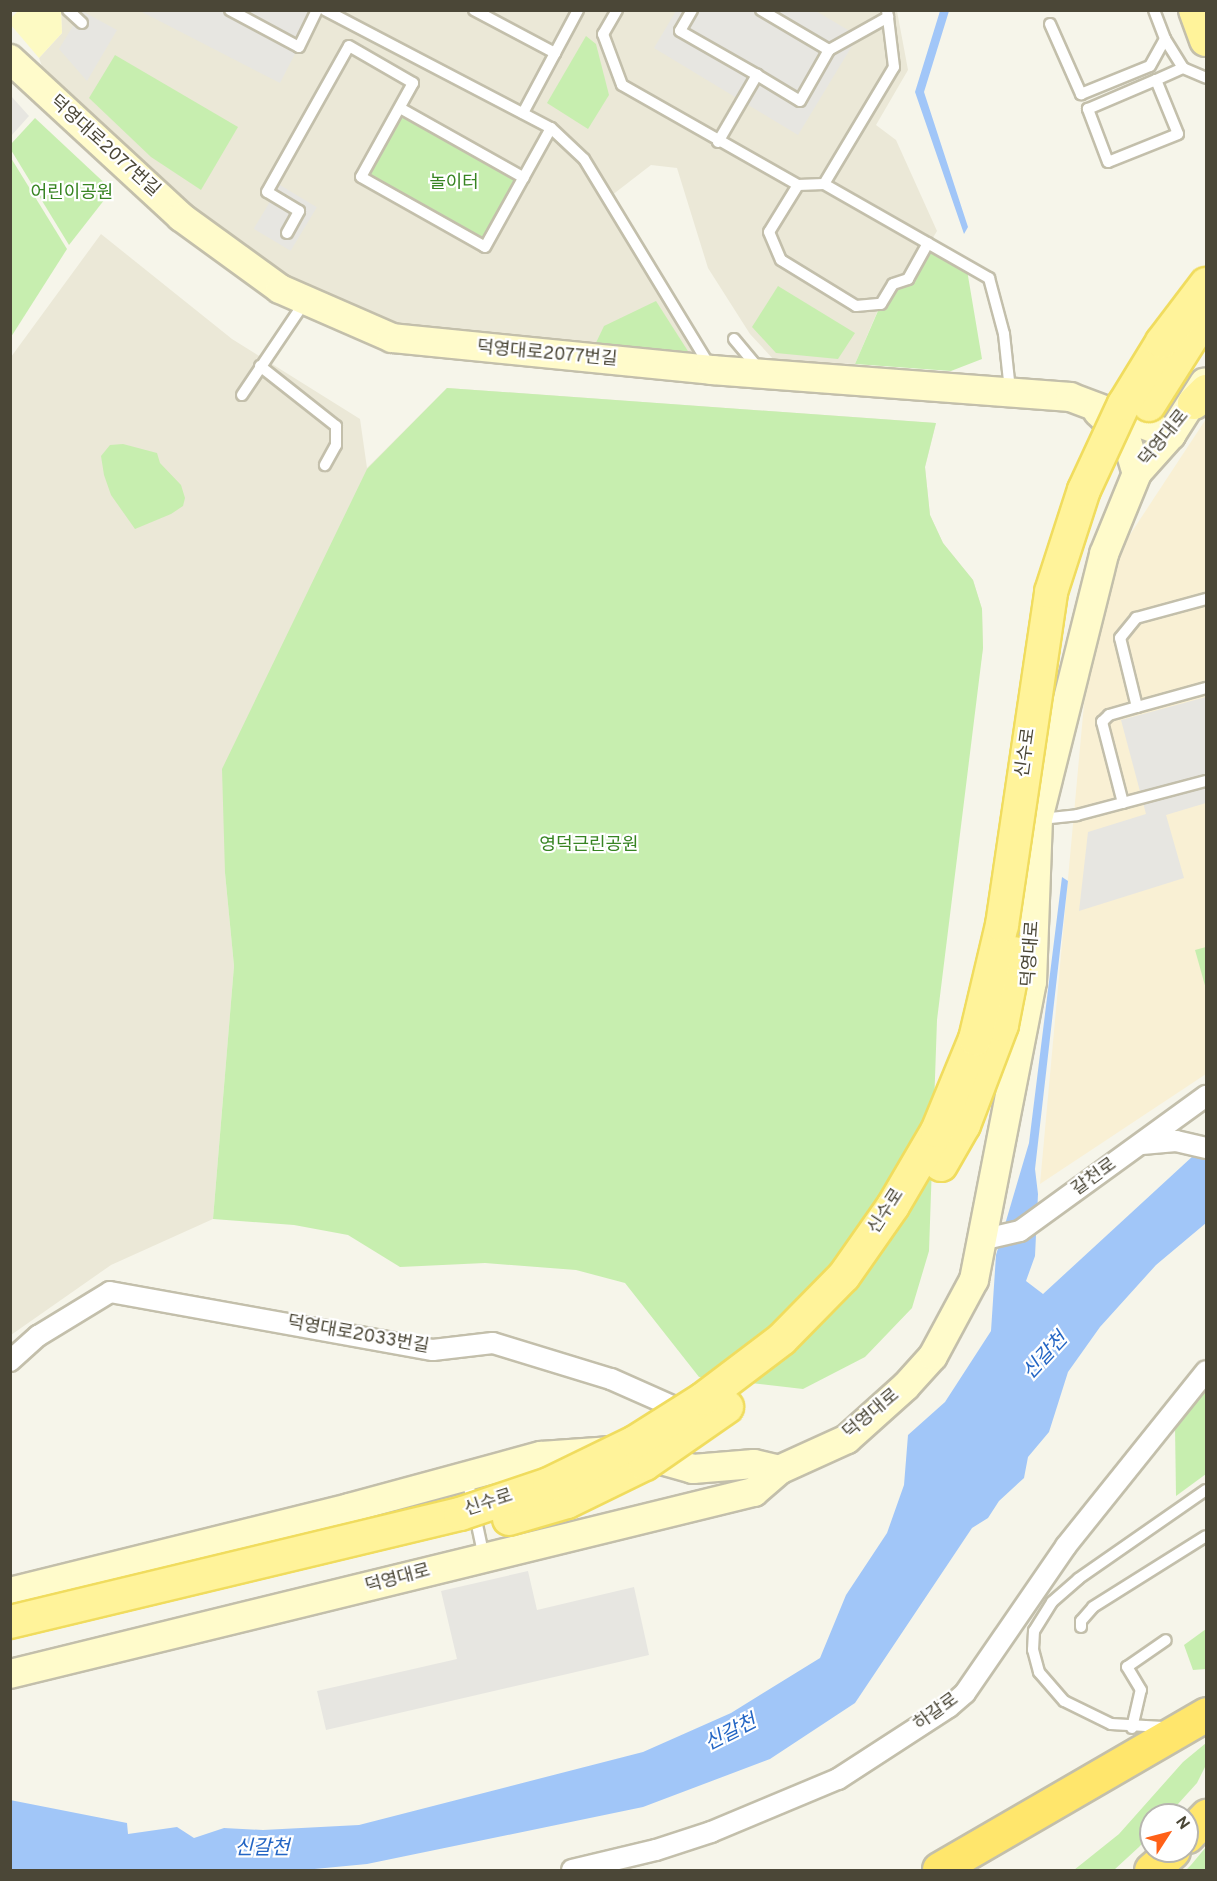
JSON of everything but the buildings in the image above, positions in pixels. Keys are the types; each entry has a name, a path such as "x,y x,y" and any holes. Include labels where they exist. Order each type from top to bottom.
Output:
{"highway":[{"path":"939,1869 1203,1716"}],"main road":[{"path":"1195,10 1206,40"},
{"name":"신수로","path":"10,1622 460,1514 549,1484 635,1442 703,1399 782,1339 844,1276 893,1206 937,1131 975,1039 1002,925 1051,592 1084,490 1124,404 1162,342 1206,284"},
{"name":"신수로","path":"10,1644 462,1533 567,1502 645,1464 717,1414 790,1359 863,1281 923,1197 964,1125 1002,1025 1026,900 1069,597 1104,495 1137,426 1206,316"}],"street":[{"name":"덕영대로2077번길","path":"10,59 181,217 280,288 392,338 476,349 712,370 1070,397 1171,435"},
{"name":"덕영대로","path":"10,1674 263,1615 484,1557 754,1492 779,1470 847,1439 913,1379 957,1318 974,1280 1032,982 1038,819 1104,554 1137,473 1171,435 1202,391"},
{"path":"1070,397 1099,412 1126,438 1137,473"},
{"name":"갈천로","path":"981,1240 1020,1231 1206,1096"},
{"path":"1142,1144 1186,1142 1206,1148"},
{"name":"덕영대로2033번길","path":"10,1361 38,1336 110,1292 433,1350 494,1343 611,1379 672,1408 716,1423"},
{"name":"하갈로","path":"572,1870 656,1850 711,1832 838,1779 949,1707 965,1693 1066,1546 1206,1371"},
{"path":"10,1592 467,1478 541,1456 626,1450 693,1468 754,1464 779,1470"}],"lane":[{"path":"68,10 82,23"},
{"path":"230,10 298,47 317,10"},
{"path":"325,10 551,128 584,159 712,370"},
{"path":"523,113 578,10"},
{"path":"617,10 603,34 622,85 718,142 798,185 824,184 989,278 1004,333 1011,391"},
{"path":"692,10 680,31 800,101 829,50 887,14 894,68 824,184"},
{"path":"761,10 829,50"},
{"path":"1154,10 1165,39 1183,68 1206,78"},
{"path":"480,12 555,53"},
{"path":"1050,24 1082,94 1108,162 1178,134 1156,80"},
{"path":"1082,94 1150,66 1165,39"},
{"path":"287,232 299,211 267,192 349,46 413,83 361,177 485,247 551,128"},
{"path":"1088,109 1183,68"},
{"path":"718,142 757,75"},
{"path":"400,108 524,177"},
{"path":"798,185 769,232 781,260 856,306 881,303 893,284 908,279 928,243"},
{"path":"242,395 307,300"},
{"path":"734,339 764,374"},
{"path":"261,366 336,426 336,446 325,465"},
{"path":"1137,707 1120,638 1136,618 1206,599"},
{"path":"1123,803 1102,722 1109,715 1206,688"},
{"path":"1038,819 1077,815 1206,780"},
{"path":"467,1478 484,1557"},
{"path":"1203,1716 1154,1729 1132,1728 1090,1716 1050,1689 1039,1672 1033,1650 1034,1631 1052,1602 1078,1580 1206,1493"},
{"path":"1081,1627 1081,1621 1093,1607 1206,1536"},
{"path":"1132,1728 1141,1690 1127,1667 1166,1640"}],"shaded area":[{"path":"61,11 897,11 908,70 876,125 896,140 937,231 908,279 881,303 855,364 775,361 750,334 708,268 677,168 651,165 607,199 708,370 476,349 280,289 56,104 39,58 62,33"},
{"path":"82,11 117,30 87,81 59,49"},
{"path":"140,11 317,11 280,83"},
{"path":"676,11 816,11 858,36 798,135 654,48"},
{"path":"11,96 29,116 10,136"},
{"path":"280,185 317,207 291,251 254,229"},
{"path":"101,234 232,339 360,419 367,468 447,388 936,423 925,467 930,515 943,543 973,580 982,609 983,648 966,761 225,873 234,966 213,1219 111,1265 11,1335 11,357"},
{"path":"1206,419 1206,1074 1040,1184 1092,617 1110,565"},
{"path":"1206,697 1206,803 1166,815 1184,878 1079,911 1088,832 1146,814 1121,720"},
{"path":"528,1571 537,1610 634,1587 649,1655 326,1730 317,1691 457,1659 441,1591"}],"green space":[{"path":"586,36 596,44 609,95 588,129 547,103"},
{"path":"115,55 238,127 201,190 151,157 89,98"},
{"name":"놀이터","path":"400,108 524,177 486,246 362,177"},
{"name":"어린이공원","path":"35,118 112,190 69,245 11,150 11,144"},
{"path":"10,158 67,249 11,337"},
{"path":"928,243 966,264 982,359 951,371 855,364 881,304 893,284 908,279"},
{"path":"778,286 855,333 838,359 776,353 752,327"},
{"path":"656,301 693,359 593,349 604,326"},
{"name":"영덕근린공원","path":"447,388 936,423 925,467 930,515 943,543 973,580 982,609 983,648 937,1020 929,1251 912,1308 865,1357 803,1389 699,1377 625,1283 576,1270 485,1263 400,1267 348,1235 294,1225 213,1219 234,966 225,873 222,769 367,469"},
{"path":"123,444 157,453 160,463 181,485 185,498 183,506 171,514 135,529 111,495 104,475 101,456 110,445"},
{"path":"1206,947 1206,989 1195,950"},
{"path":"1206,1389 1206,1474 1176,1496 1175,1426"},
{"path":"1206,1629 1206,1669 1193,1670 1184,1645"},
{"path":"1206,1743 1206,1765 1197,1783 1179,1803 1147,1803 1183,1762"},
{"path":"1139,1812 1139,1847 1114,1870 1074,1870 1119,1834"},
{"path":"1206,1847 1206,1870 1186,1870 1193,1863 1199,1863 1199,1855"}],"sand":[{"path":"18,11 61,11 62,33 39,58 11,25 11,18"}],"water":[{"path":"940,11 949,11 924,92 968,227 964,234 915,92"},
{"name":"신갈천","path":"1062,877 1068,881 1035,1169 1038,1194 1035,1256 1026,1281 1043,1294 1206,1144 1206,1223 1156,1265 1100,1327 1068,1372 1049,1432 1028,1457 1024,1478 999,1501 988,1518 972,1528 855,1703 770,1759 643,1807 367,1864 304,1870 11,1870 10,1800 127,1823 128,1834 177,1827 194,1838 224,1828 263,1830 359,1825 643,1752 731,1713 820,1658 846,1595 887,1533 904,1485 908,1435 945,1402 991,1331 996,1255 1029,1143"}]}
